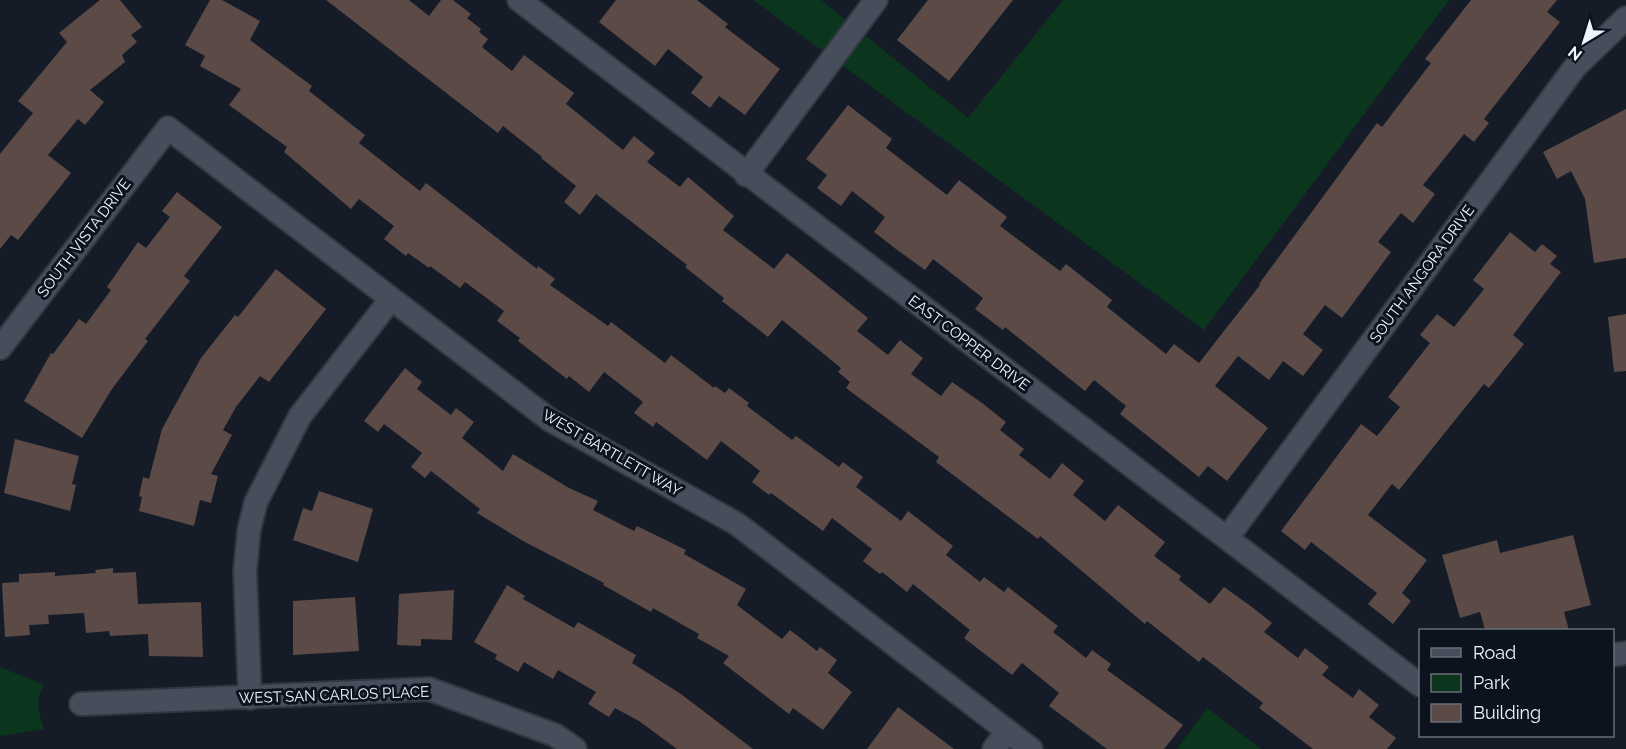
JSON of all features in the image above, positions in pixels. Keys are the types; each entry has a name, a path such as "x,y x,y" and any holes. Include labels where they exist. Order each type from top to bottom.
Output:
{"street":[{"name":"EAST COPPER DRIVE","path":"519,0 746,175 1419,684"},
{"path":"746,175 876,0"},
{"name":"SOUTH ANGORA DRIVE","path":"1227,538 1575,67 1626,18"},
{"name":"WEST BARTLETT WAY","path":"168,128 550,420 737,524 1001,740 1031,749"},
{"name":"SOUTH VISTA DRIVE","path":"0,348 168,128"},
{"path":"250,698 245,571 249,530 256,502 300,416 391,299"},
{"name":"WEST SAN CARLOS PLACE","path":"81,704 429,689 555,735 575,749"}],"green space":[{"path":"753,0 821,0 968,118 1063,0 1449,0 1204,330"},
{"path":"0,667 44,685 38,706 44,729 0,736"},
{"path":"1207,708 1261,749 1177,749"}],"building":[{"path":"100,0 120,0 142,27 131,35 137,42 122,55 125,62 90,90 104,102 85,125 78,119 48,155 71,173 18,240 11,235 0,249 0,154 33,113 18,101 67,42 59,33"},
{"path":"210,0 222,0 260,21 250,40 312,86 309,91 365,135 359,143 420,191 426,183 537,269 538,266 555,279 550,285 608,326 611,322 665,363 671,355 714,388 715,386 725,393 729,388 749,403 747,406 792,440 796,436 839,467 843,462 863,477 856,487 901,521 908,511 953,546 946,555 980,582 984,577 1004,592 1008,587 1058,626 1053,632 1086,658 1092,650 1111,664 1107,670 1183,725 1164,749 1107,749 1049,706 1059,693 1022,663 1012,675 964,638 970,630 913,584 907,592 882,572 880,574 863,561 872,549 832,518 823,531 752,482 760,471 721,441 707,460 656,422 653,427 634,413 643,402 604,372 589,392 569,376 567,379 518,341 520,338 497,321 504,311 465,282 460,288 430,266 429,268 408,253 406,256 384,239 394,226 359,199 351,209 284,152 287,147 229,105 241,89 200,66 205,56 185,45"},
{"path":"326,0 409,0 429,16 441,0 453,0 471,14 467,18 481,29 479,32 488,39 482,47 512,71 524,55 574,93 566,104 623,150 634,136 655,153 647,162 680,187 688,177 734,216 723,230 774,269 787,253 868,318 857,331 888,355 900,340 923,358 911,374 941,396 952,382 982,403 1006,422 1000,430 1024,449 1019,455 1050,479 1062,463 1084,481 1073,495 1105,521 1118,505 1165,542 1154,556 1181,576 1179,580 1210,604 1224,587 1252,607 1272,623 1264,632 1298,658 1305,648 1329,667 1322,675 1353,698 1359,689 1379,705 1369,717 1396,738 1387,749 1313,749 1259,708 1263,703 1203,657 1199,662 1147,621 1145,624 1040,536 1038,539 936,462 939,457 846,388 850,382 838,372 841,368 782,320 768,337 722,301 724,298 685,267 687,265 596,194 580,215 564,202 576,186 542,157 503,126 498,133"},
{"path":"616,0 697,0 728,24 725,27 780,69 745,115 719,96 710,108 691,93 703,77 668,49 655,66 599,22"},
{"path":"928,0 1013,0 949,81 897,40"},
{"path":"1471,0 1557,0 1547,12 1560,22 1484,119 1489,123 1474,142 1464,134 1423,185 1435,194 1413,223 1401,213 1378,242 1391,252 1342,318 1325,305 1303,334 1323,350 1303,376 1283,361 1269,380 1238,356 1215,386 1268,428 1227,481 1208,466 1199,477 1120,414 1126,406 1094,380 1085,391 1005,327 1003,330 975,309 983,298 933,259 925,270 896,249 874,232 885,217 852,191 841,206 817,188 827,175 806,159 848,105 892,139 886,148 947,195 959,180 1007,217 1000,226 1060,271 1066,264 1112,300 1107,307 1166,354 1174,344 1199,363 1260,285 1377,123 1382,127 1431,63 1425,59"},
{"path":"1626,109 1626,258 1594,263 1585,199 1571,171 1557,179 1543,152"},
{"path":"177,192 222,227 184,276 190,281 145,339 148,341 112,389 82,438 24,401 51,353 53,354 79,319 86,324 111,290 107,287 138,242 146,248 170,217 162,211"},
{"path":"1510,232 1535,252 1542,244 1557,256 1550,264 1561,272 1513,335 1524,344 1489,388 1484,384 1399,490 1392,484 1368,515 1427,560 1402,593 1411,601 1393,624 1368,604 1377,593 1311,542 1305,550 1281,531 1361,424 1377,436 1400,407 1388,397 1430,343 1420,335 1437,314 1454,327 1484,289 1473,280"},
{"path":"276,269 326,309 269,382 260,376 236,407 223,430 232,435 211,474 218,476 211,503 200,500 194,526 139,511 143,477 149,479 162,429 201,358 235,315 238,317"},
{"path":"1626,314 1626,371 1614,372 1608,317"},
{"path":"405,368 422,382 417,389 451,415 456,408 474,422 462,438 503,471 513,454 569,488 598,501 593,510 634,531 637,526 686,550 684,554 746,589 737,605 782,639 790,630 817,651 820,647 837,660 828,673 852,692 823,730 793,708 789,714 723,663 729,656 697,638 699,634 653,608 651,612 603,585 604,583 523,541 477,513 480,509 431,471 425,478 411,467 422,453 384,424 378,432 364,421"},
{"path":"15,439 79,456 72,484 76,485 70,511 4,493"},
{"path":"319,491 373,509 358,562 293,540 303,508 312,511"},
{"path":"1573,535 1591,605 1564,612 1569,629 1485,629 1480,612 1460,618 1442,555 1497,540 1500,553"},
{"path":"113,568 113,573 136,572 138,604 201,602 203,657 149,656 148,634 110,636 109,631 86,633 84,613 48,615 49,624 29,625 30,635 5,637 2,583 19,582 19,574 55,572 55,576 96,573 95,570"},
{"path":"507,585 525,596 523,599 574,628 578,622 636,655 632,663 681,694 753,749 677,749 639,721 615,708 609,717 588,704 596,692 558,670 553,679 524,662 518,672 495,659 497,655 474,642"},
{"path":"454,590 452,640 421,639 421,646 397,645 399,594"},
{"path":"355,597 359,651 293,655 293,601"},
{"path":"898,707 954,749 867,749"}]}
